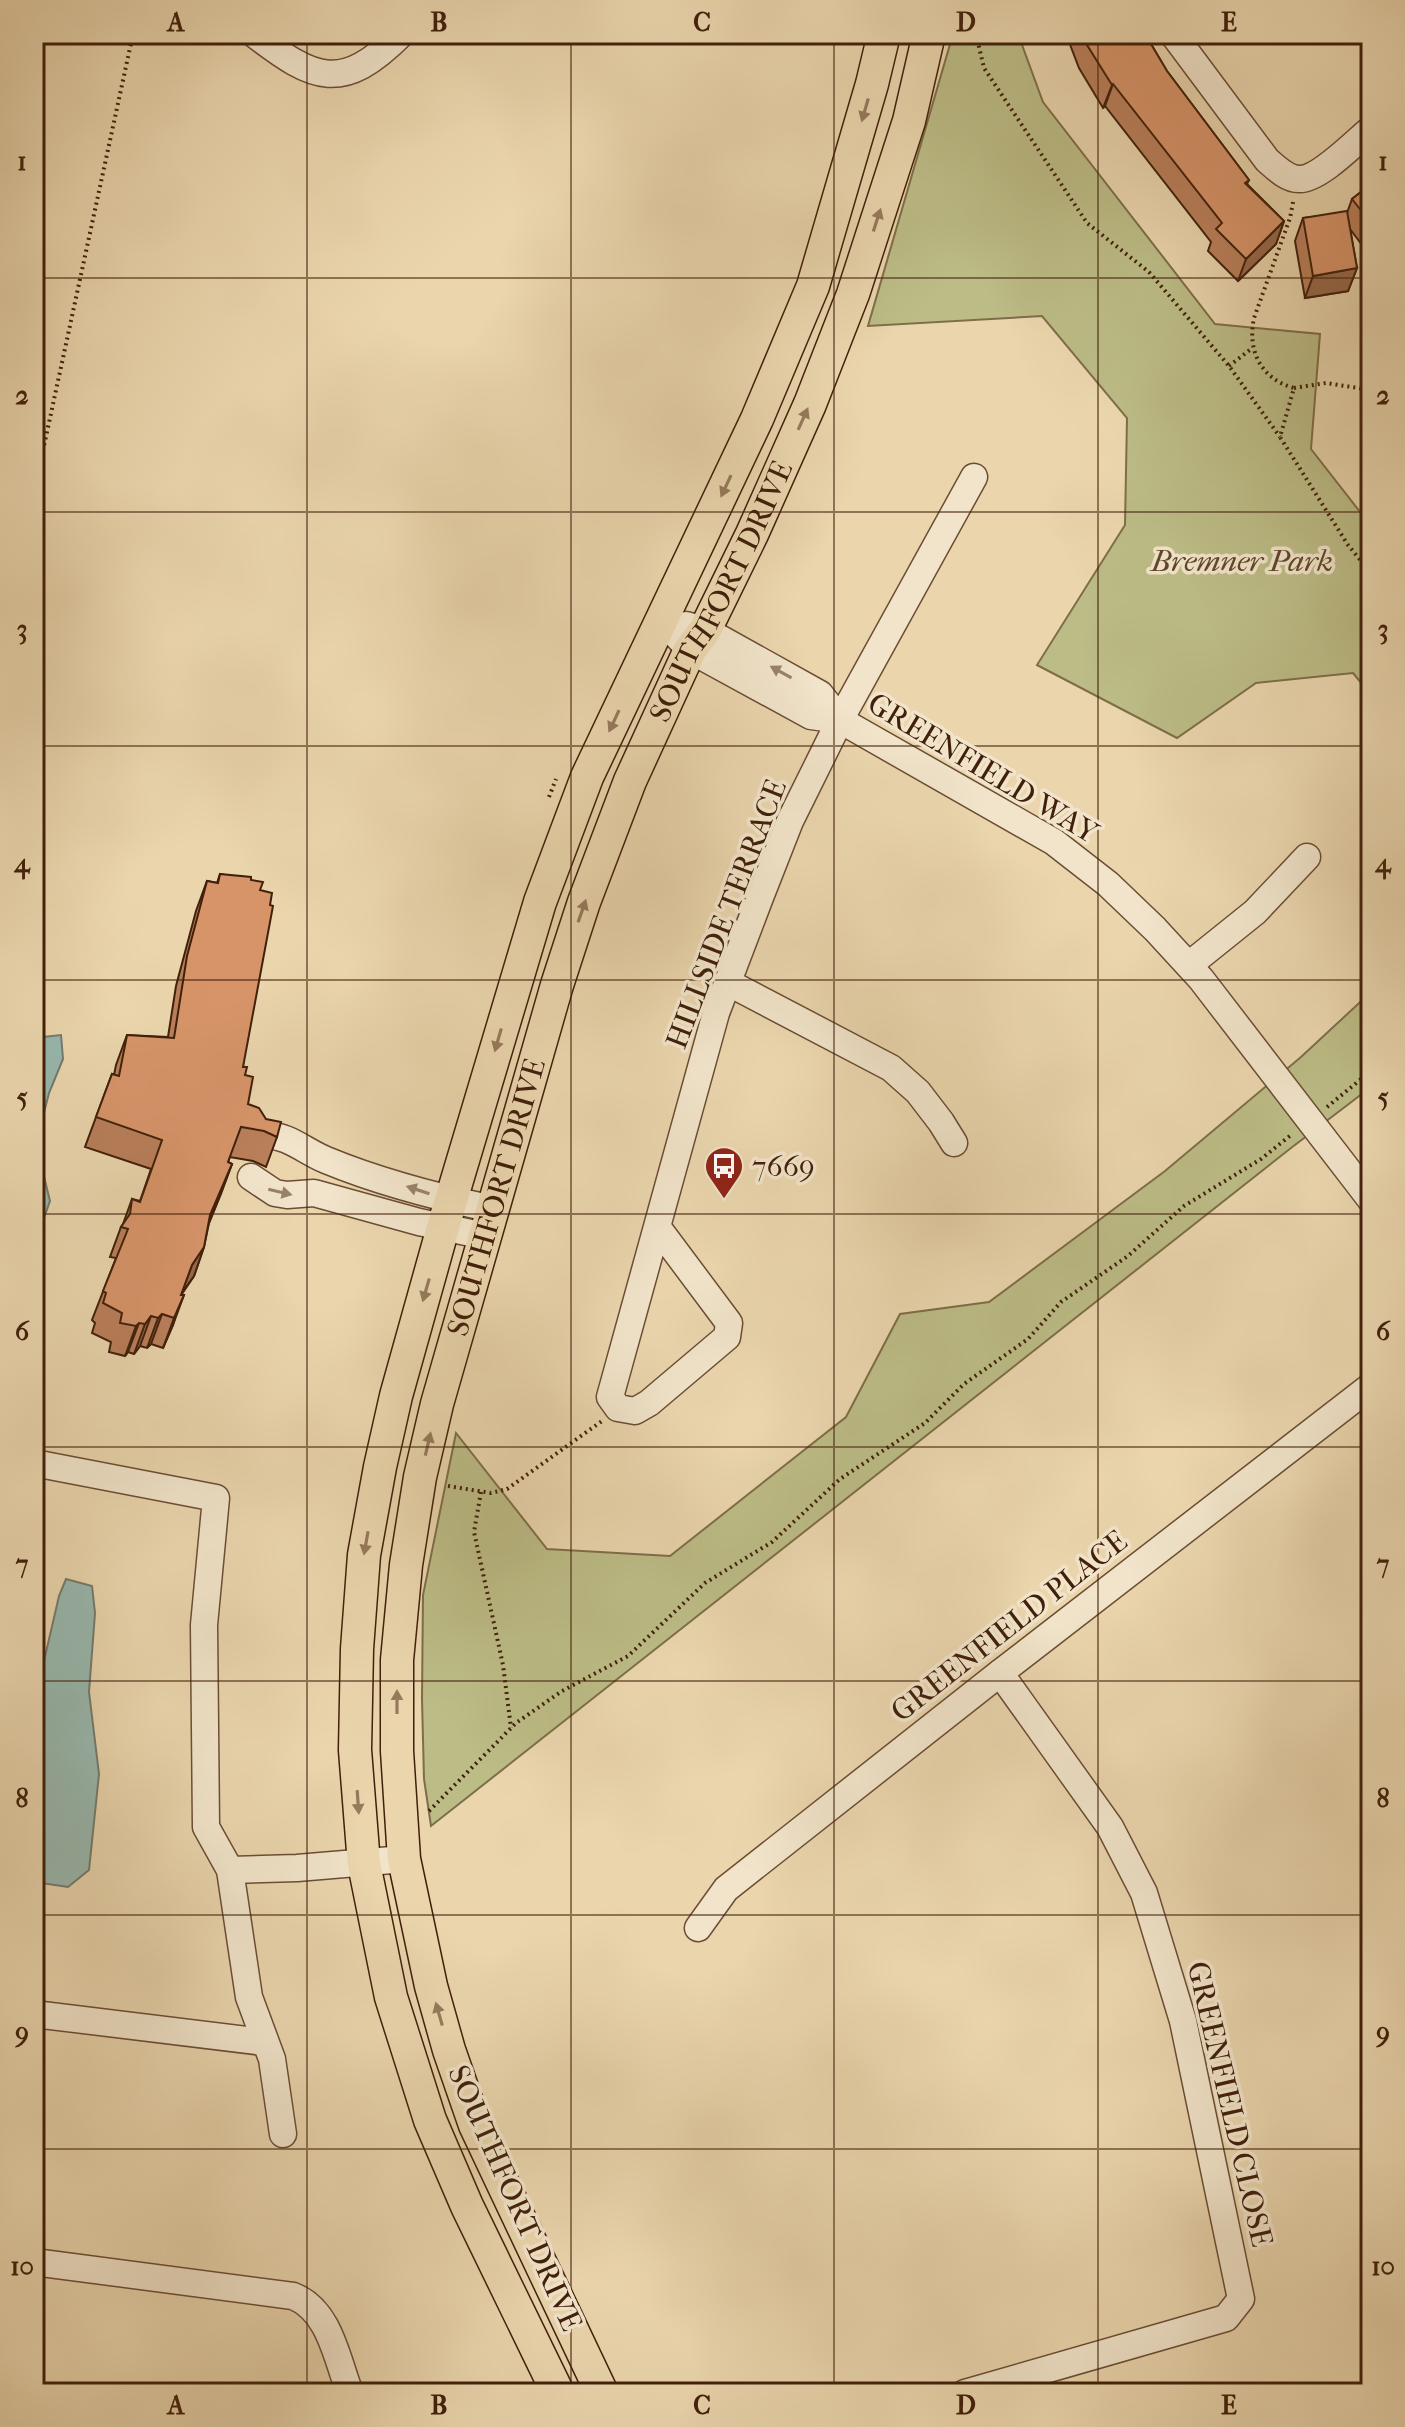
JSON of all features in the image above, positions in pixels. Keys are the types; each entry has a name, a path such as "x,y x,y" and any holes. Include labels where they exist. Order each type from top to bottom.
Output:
{"main road":[{"name":"SOUTHFORT DRIVE","path":"558,2393 467,2206 430,2120 391,1997 364,1864 355,1750 357,1649 364,1555 396,1396 540,902 587,777 757,419 813,286 884,34"},
{"name":"SOUTHFORT DRIVE","path":"602,2393 475,2125 431,1986 404,1859 397,1751 397,1675 406,1565 420,1477 437,1404 557,985 584,902 630,781 759,520 810,404 853,294 909,121 929,34"}],"street":[{"path":"254,34 302,68 333,75 353,70 379,56 401,34"},
{"path":"1173,34 1267,160 1287,176 1297,180 1314,176 1371,129"},
{"name":"HILLSIDE TERRACE","path":"618,1408 610,1397 727,982 790,821 840,720 974,477"},
{"name":"GREENFIELD WAY","path":"662,620 698,640 811,716 840,720 1054,842 1108,884 1189,965 1371,1200"},
{"path":"1189,965 1255,912 1307,857"},
{"path":"727,982 891,1068 918,1092 954,1143"},
{"path":"264,1135 286,1138 324,1159 448,1214"},
{"path":"251,1177 275,1193 314,1193 489,1222"},
{"path":"618,1408 635,1411 649,1403 727,1337 729,1323 658,1228"},
{"name":"GREENFIELD PLACE","path":"698,1928 726,1889 1371,1386"},
{"path":"34,1463 216,1498 204,1625 206,1827 230,1870 249,1997 272,2059 283,2134"},
{"name":"GREENFIELD CLOSE","path":"965,2393 1226,2318 1241,2299 1183,2021 1144,1893 1110,1827 1000,1673"},
{"path":"230,1870 364,1864 404,1859"},
{"path":"34,2014 264,2042"},
{"path":"34,2262 293,2296 306,2301 324,2324 350,2393"}],"path":[{"path":"34,492 133,34"},
{"path":"976,34 984,68 1087,223 1149,272 1229,366 1280,437 1348,545 1371,573"},
{"path":"1297,180 1290,218 1254,318 1250,334 1251,349 1276,380 1294,388 1326,383 1371,390"},
{"path":"1229,366 1251,349"},
{"path":"1280,437 1294,388"},
{"path":"429,1810 511,1728 562,1691 628,1656 705,1583 772,1542 840,1479 925,1423 964,1384 1028,1339 1061,1302 1128,1256 1184,1206 1261,1159 1371,1071"},
{"path":"448,1486 497,1493 517,1483 618,1408"},
{"path":"481,1492 474,1532 503,1665 511,1728"}],"green space":[{"name":"Bremner Park","path":"953,34 1018,34 1043,102 1215,324 1320,334 1311,449 1371,526 1371,695 1353,673 1256,683 1177,738 1037,665 1125,525 1127,418 1042,316 868,326"},
{"path":"1371,992 1371,1087 431,1826 424,1779 423,1595 456,1433 547,1549 670,1556 846,1417 900,1314 989,1302 1165,1171 1301,1057"}],"water":[{"path":"61,1035 63,1059 49,1093 36,1144 50,1201 39,1232 34,1233 34,1038"},
{"path":"66,1579 92,1586 95,1613 89,1692 99,1774 89,1870 68,1887 34,1882 34,1704 59,1596"}],"building":[{"path":"1083,34 1145,34 1167,71 1249,180 1245,183 1284,221 1246,259 1216,229 1222,223 1112,85"},
{"path":"1371,184 1371,223 1352,199"},
{"path":"1347,211 1357,268 1313,276 1303,218"},
{"path":"220,874 251,877 251,880 263,882 260,890 272,893 270,905 273,906 243,1067 247,1067 245,1075 253,1077 248,1104 259,1108 266,1119 281,1122 277,1137 241,1127 228,1162 232,1164 210,1215 204,1247 192,1265 174,1318 162,1314 158,1318 151,1316 145,1324 136,1326 120,1323 122,1313 103,1303 106,1293 103,1291 128,1229 121,1227 130,1214 132,1199 140,1202 162,1140 96,1117 112,1074 119,1076 127,1035 174,1038 187,956 207,881 218,883"}],"place":[{"name":"7669","path":"724,1200"}]}
